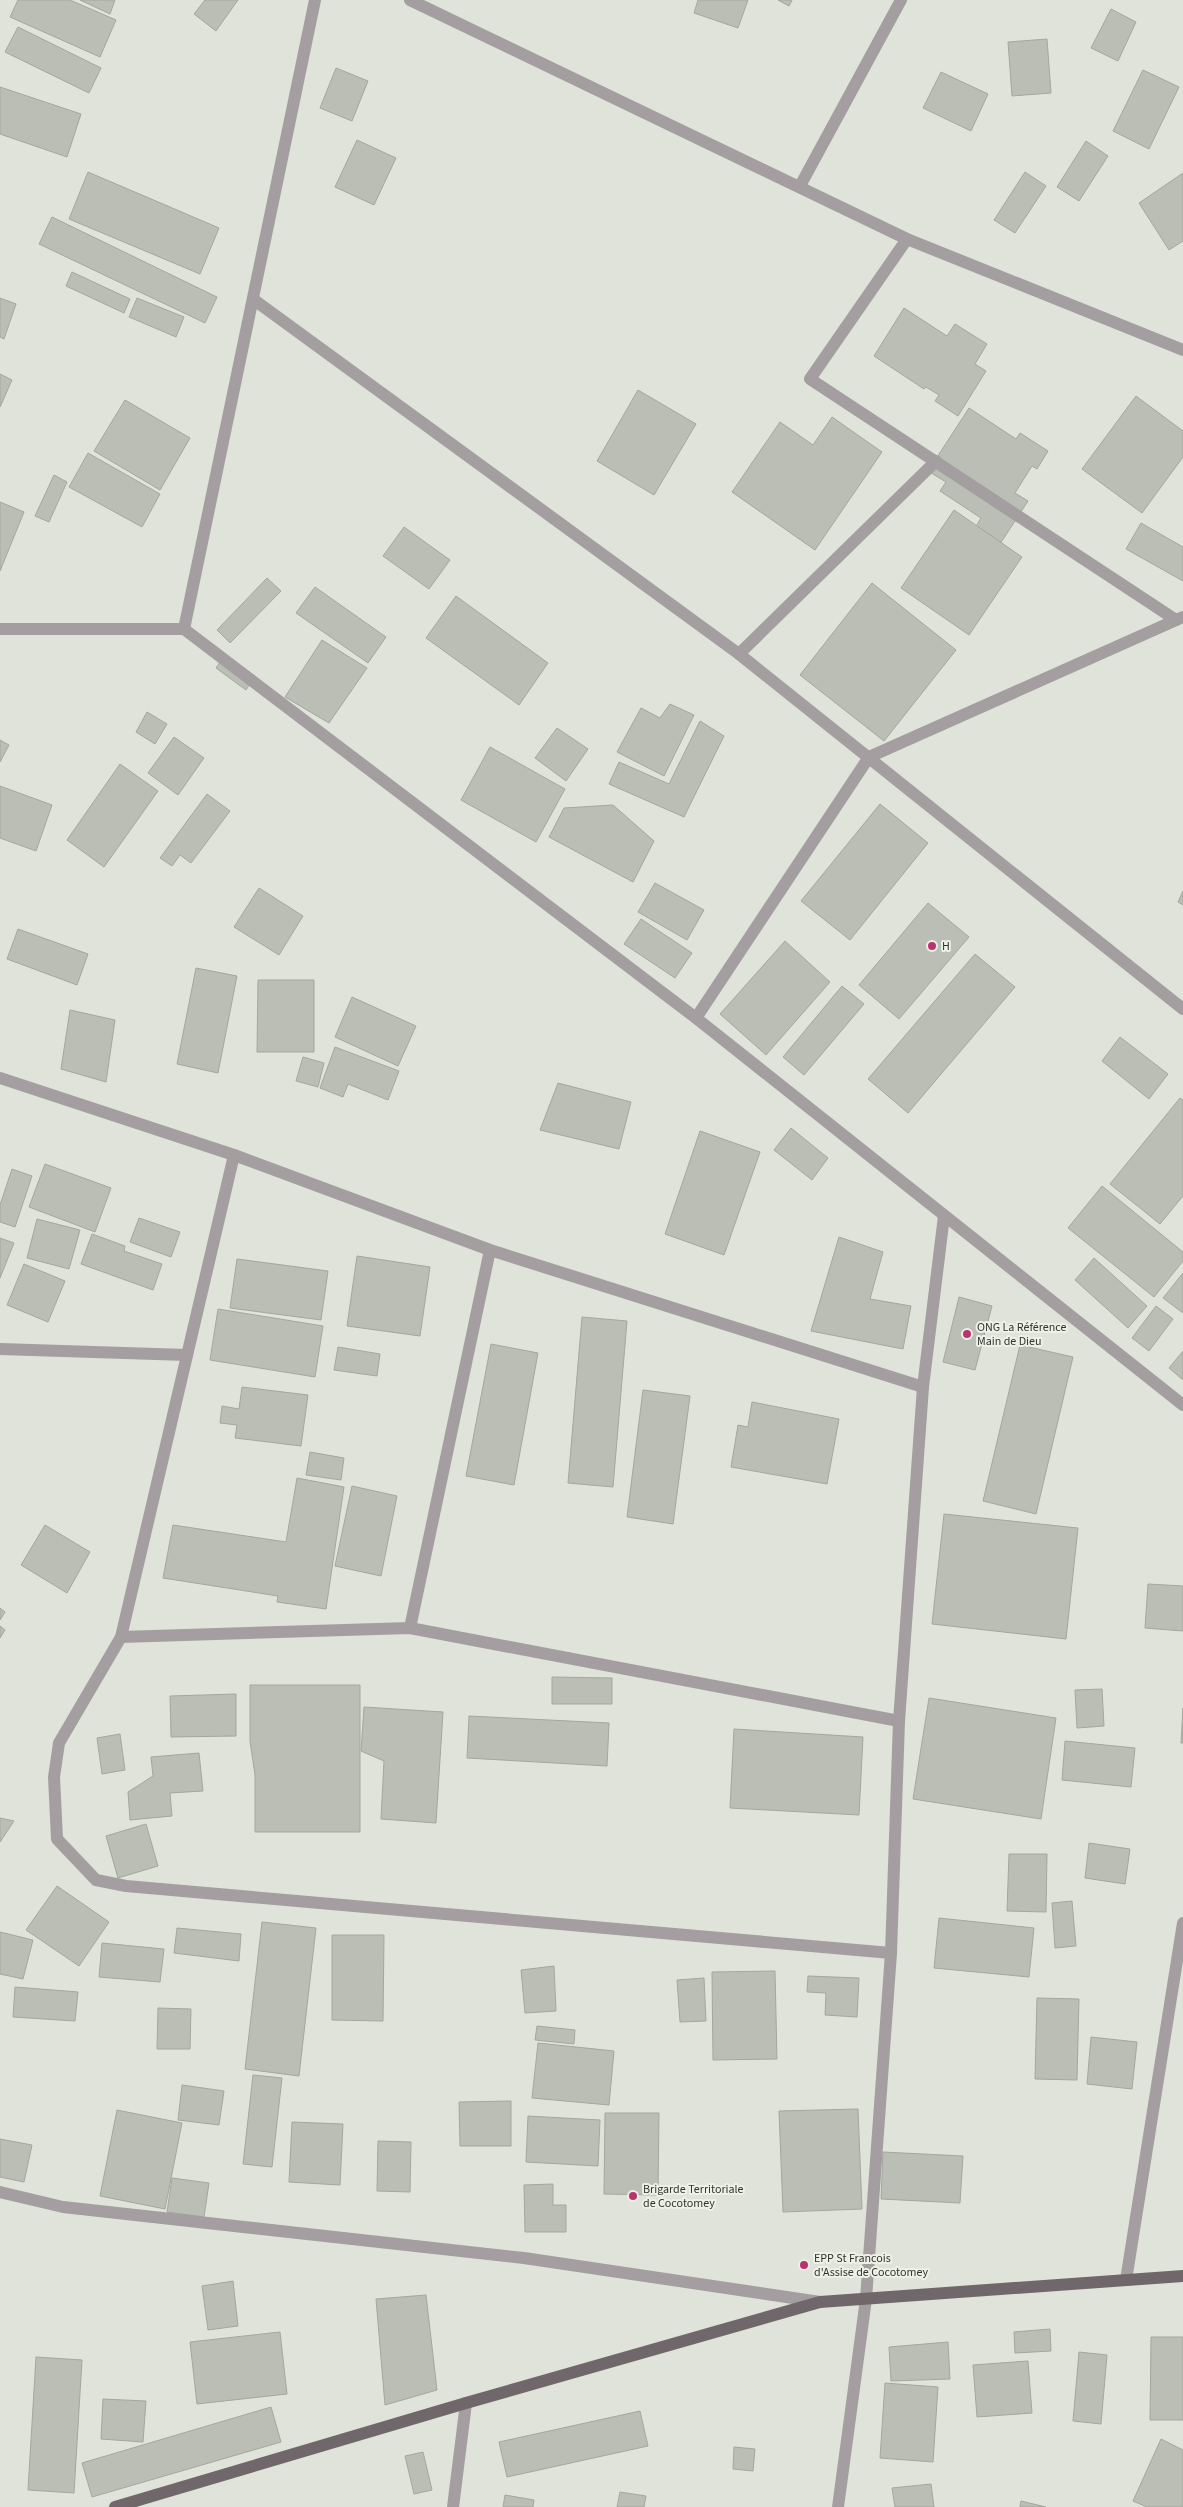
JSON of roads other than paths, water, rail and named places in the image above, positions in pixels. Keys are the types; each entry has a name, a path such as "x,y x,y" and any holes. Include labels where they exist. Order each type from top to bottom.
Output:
{"main road":[{"path":"115,2507 466,2403 820,2302 1183,2276"}],"street":[{"path":"184,629 315,0"},
{"path":"410,0 800,186 907,240 1183,350"},
{"path":"800,186 901,0"},
{"path":"907,240 810,379 1180,618"},
{"path":"253,299 739,654 1183,1009"},
{"path":"739,654 936,461"},
{"path":"696,1018 869,757 1180,618"},
{"path":"0,629 184,629 696,1018 1183,1405"},
{"path":"0,1078 234,1155 490,1250 923,1388"},
{"path":"234,1155 122,1636 59,1743 54,1777 57,1839 96,1880 126,1886 891,1953"},
{"path":"838,2507 866,2299 891,1953 899,1721 923,1388 944,1216"},
{"path":"410,1628 490,1250"},
{"path":"0,1348 187,1355"},
{"path":"122,1636 410,1628 899,1721"},
{"path":"1126,2280 1182,1928"},
{"path":"0,2192 62,2207 524,2258 820,2302"},
{"path":"453,2507 466,2403"}],"place":[{"name":"H","path":"932,946"},
{"name":"ONG La Référence Main de Dieu","path":"967,1334"},
{"name":"Brigarde Territoriale de Cocotomey","path":"633,2196"},
{"name":"EPP St Francois d'Assise de Cocotomey","path":"804,2265"}]}
